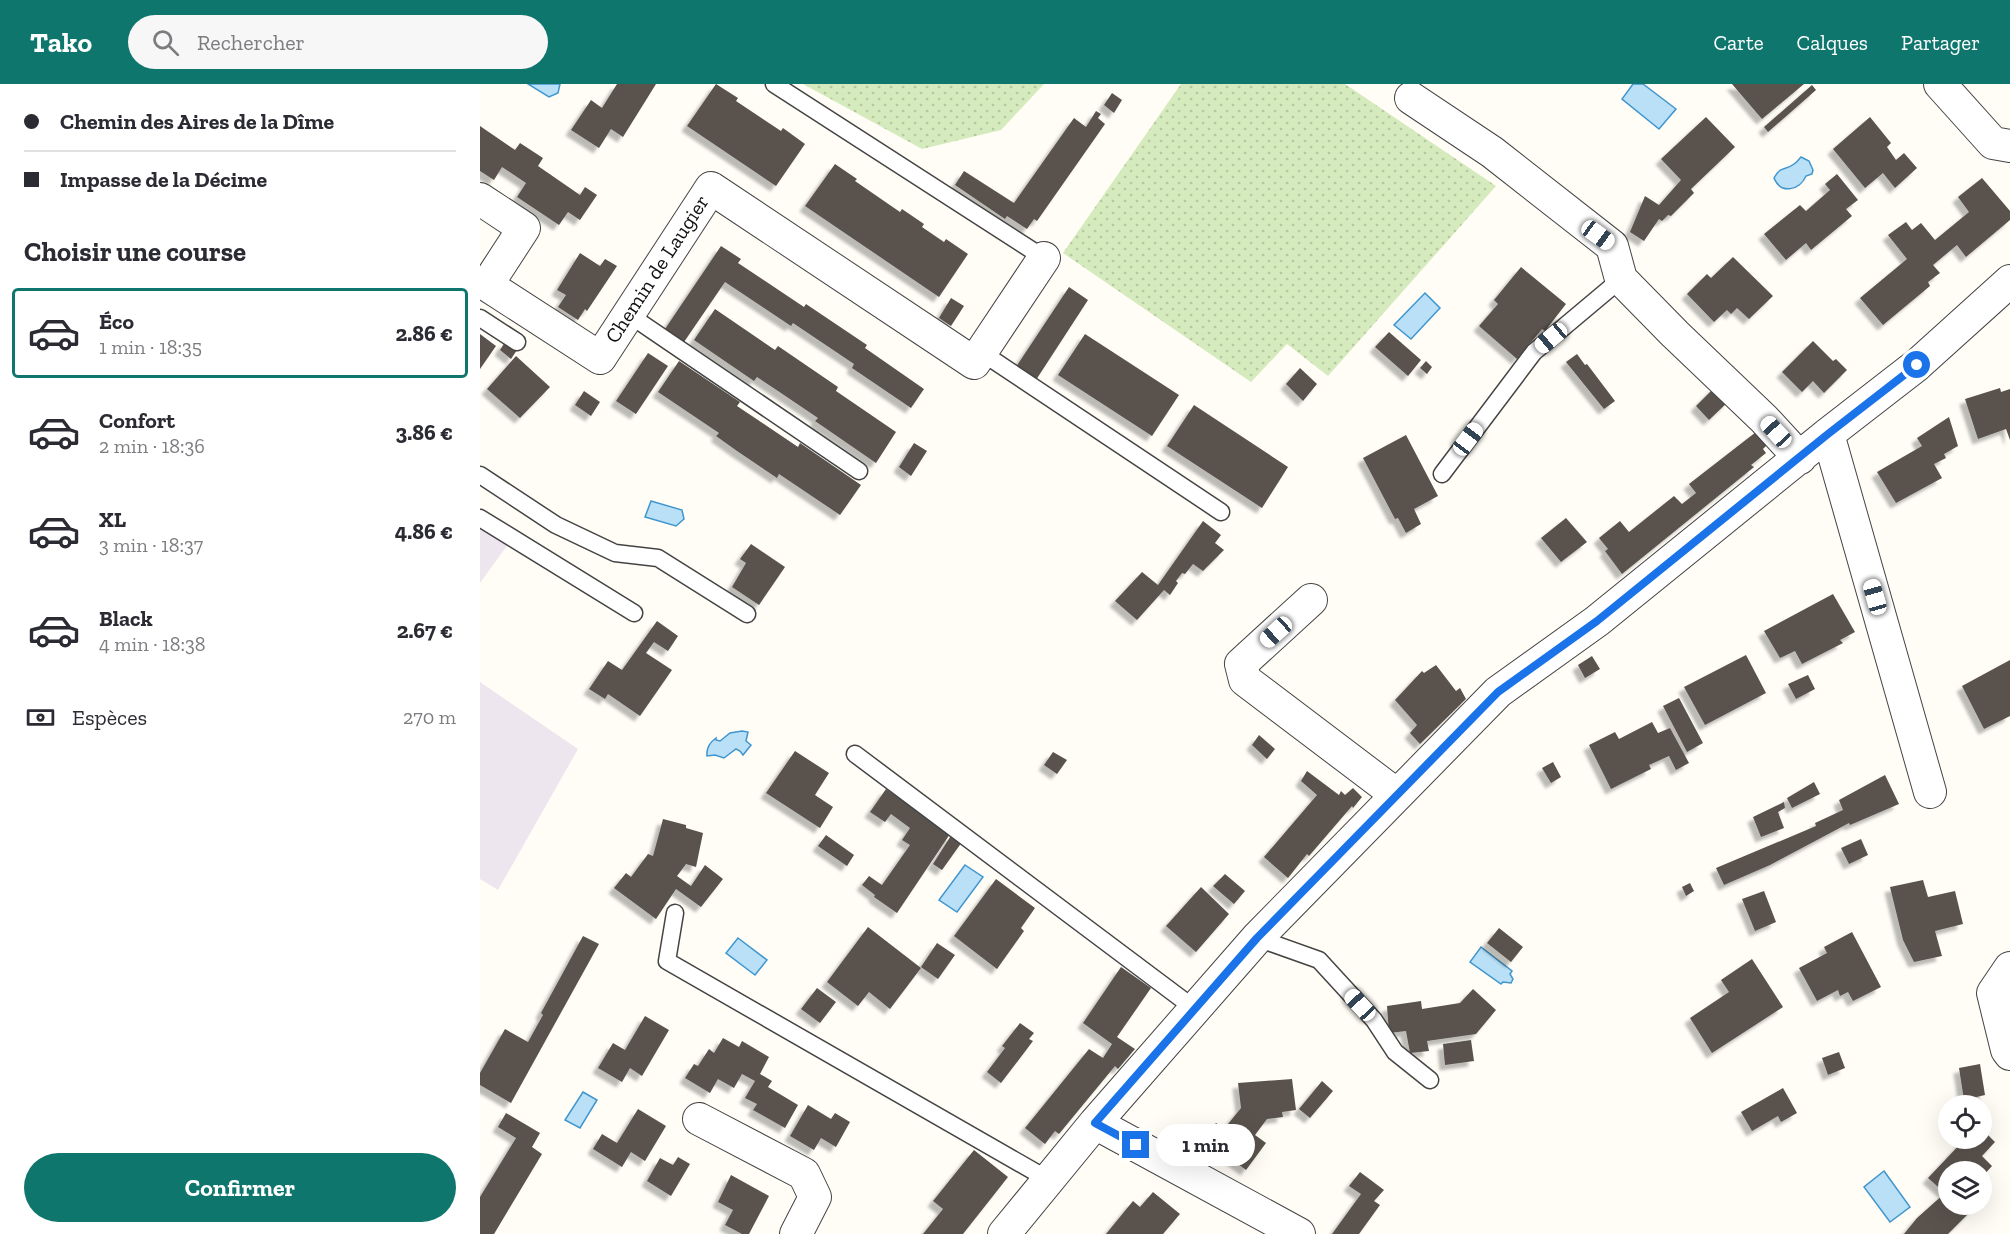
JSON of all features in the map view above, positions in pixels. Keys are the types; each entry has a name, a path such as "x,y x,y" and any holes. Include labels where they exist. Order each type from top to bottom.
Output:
{"street":[{"path":"1940,84 1993,143 2010,146"},
{"path":"1411,98 1492,152 1612,246 1621,279 1764,419 1800,458"},
{"name":"Chemin de Laugier","path":"480,199 524,228 487,285 600,357 711,188 974,363 981,352"},
{"path":"981,352 1044,258"},
{"path":"1012,1232 1049,1179 1095,1123 1257,938 1498,692 1597,621 1917,365 2010,280"},
{"path":"1828,434 1930,792"},
{"path":"1311,600 1241,664 1245,680 1397,795"},
{"path":"2010,968 1993,993 2007,1050 2010,1054"},
{"path":"699,1119 804,1174 814,1197 796,1234"},
{"path":"1095,1123 1299,1234"}],"lane":[{"path":"774,84 1044,258"},
{"path":"1442,474 1534,352 1621,279"},
{"path":"628,314 859,471"},
{"path":"480,318 517,342"},
{"path":"981,352 1221,512"},
{"path":"480,475 556,525 615,553 658,558 747,614"},
{"path":"480,518 634,614"},
{"path":"855,754 1195,1009"},
{"path":"675,914 667,961 1049,1179"},
{"path":"1257,938 1319,960 1374,1020 1395,1052 1430,1080"}],"shaded area":[{"path":"480,520 511,540 480,583"},
{"path":"480,682 578,749 498,890 480,879"}],"green space":[{"path":"803,84 1044,84 1001,130 922,149"},
{"path":"1181,84 1345,84 1496,186 1328,376 1287,344 1251,382 1063,253"}],"water":[{"path":"528,84 560,84 558,93 549,97"},
{"path":"1633,84 1643,84 1676,109 1659,129 1622,99"},
{"path":"1801,157 1809,161 1813,170 1812,174 1806,176 1795,187 1786,189 1781,187 1774,178 1776,174 1794,164"},
{"path":"1425,293 1440,308 1411,339 1394,325"},
{"path":"651,501 682,510 684,519 676,526 645,517"},
{"path":"748,732 746,741 751,745 743,755 736,749 724,758 715,755 707,756 708,746 716,738 720,741 730,733"},
{"path":"965,865 983,877 957,912 939,900"},
{"path":"738,938 767,960 755,975 726,953"},
{"path":"1481,947 1512,971 1511,983 1501,984 1470,962"},
{"path":"583,1092 597,1100 580,1128 565,1120"},
{"path":"1884,1171 1910,1207 1890,1222 1864,1187"}],"building":[{"path":"617,84 656,84 623,137 611,129 599,148 571,130 591,100 602,108"},
{"path":"716,84 738,98 736,101 781,131 783,128 805,144 776,186 687,126"},
{"path":"1732,84 1804,84 1762,119"},
{"path":"1812,85 1816,90 1768,132 1764,127"},
{"path":"1112,93 1122,100 1114,113 1104,105"},
{"path":"1096,111 1101,114 1098,118 1105,124 1037,221 1034,219 1027,229 1007,216 1005,219 955,185 964,171 1014,203 1074,118 1086,127"},
{"path":"1706,117 1735,147 1691,189 1694,193 1671,216 1668,215 1662,221 1659,219 1644,241 1630,232 1645,196 1659,205 1681,180 1661,159"},
{"path":"1870,117 1891,143 1887,147 1896,160 1904,153 1917,168 1895,188 1883,173 1865,188 1833,149"},
{"path":"480,126 515,150 520,143 543,158 538,166 580,195 585,187 597,195 580,220 568,212 559,225 517,197 526,183 502,167 494,180 480,171"},
{"path":"835,164 900,212 902,209 924,224 922,227 944,242 946,239 968,254 939,297 805,206"},
{"path":"1837,174 1858,200 1846,209 1852,216 1811,250 1806,243 1786,260 1764,234 1800,205 1806,211 1830,190 1825,184"},
{"path":"1982,178 2010,211 2010,220 1966,257 1957,245 1933,265 1940,273 1928,282 1930,286 1883,325 1860,298 1907,259 1888,235 1906,222 1912,230 1921,223 1935,240 1969,212 1958,197"},
{"path":"721,246 741,259 738,263 804,307 806,304 867,345 865,348 924,389 911,408 852,368 854,364 793,323 791,326 725,282 684,342 665,329"},
{"path":"580,253 600,266 605,259 617,266 587,311 585,309 578,320 558,307 566,295 557,290"},
{"path":"1733,257 1773,296 1749,319 1737,308 1731,314 1727,310 1714,322 1687,294 1707,274 1711,278"},
{"path":"1521,267 1566,304 1545,331 1542,329 1517,359 1479,326 1498,304 1494,300"},
{"path":"1069,287 1088,300 1034,383 1014,370"},
{"path":"951,298 964,306 951,326 939,318"},
{"path":"715,309 775,350 778,346 838,387 836,391 896,432 876,463 815,421 818,418 757,377 754,381 694,340"},
{"path":"1389,332 1421,360 1408,376 1375,347"},
{"path":"480,334 496,346 480,369"},
{"path":"1085,334 1179,395 1152,436 1058,375"},
{"path":"1813,341 1833,361 1836,359 1847,370 1824,393 1813,381 1802,392 1782,372"},
{"path":"505,342 517,350 511,359 500,350"},
{"path":"648,353 668,366 636,414 616,401"},
{"path":"1577,354 1615,401 1604,409 1566,362"},
{"path":"516,356 550,387 520,418 487,389"},
{"path":"679,361 740,402 737,406 798,447 800,443 861,485 840,515 779,474 777,478 737,451 716,436 719,433 658,392"},
{"path":"1426,361 1432,367 1427,374 1420,368"},
{"path":"1300,368 1317,384 1303,401 1286,384"},
{"path":"1716,386 1729,401 1709,420 1696,406"},
{"path":"2000,388 2001,392 2010,389 2010,440 2006,429 1978,439 1965,399"},
{"path":"584,391 600,402 591,416 575,405"},
{"path":"1194,405 1288,467 1262,508 1167,446"},
{"path":"1949,417 1958,446 1944,454 1946,458 1934,464 1942,478 1896,503 1877,472 1922,446 1917,438"},
{"path":"1756,432 1767,445 1763,449 1766,453 1751,465 1754,467 1622,574 1605,551 1608,549 1599,538 1620,521 1629,532 1674,496 1682,504 1696,493 1689,484"},
{"path":"1406,435 1438,496 1414,509 1421,524 1406,533 1398,518 1395,519 1363,458"},
{"path":"914,443 927,451 911,476 899,467"},
{"path":"1566,518 1587,542 1561,562 1541,538"},
{"path":"1203,521 1221,535 1215,543 1224,550 1203,571 1193,564 1176,581 1178,583 1170,595 1164,590 1137,620 1115,601 1142,572 1158,585"},
{"path":"751,544 785,567 759,605 732,587 746,563 740,559"},
{"path":"1833,594 1855,632 1840,640 1843,643 1802,664 1795,651 1780,658 1764,631"},
{"path":"657,621 678,636 668,651 654,642 646,653 672,670 640,716 608,694 605,699 589,689 608,661 622,670"},
{"path":"1746,655 1766,693 1705,725 1684,687"},
{"path":"1592,656 1600,669 1585,678 1578,665"},
{"path":"2010,660 2010,716 1984,729 1962,686"},
{"path":"1436,665 1456,691 1460,688 1466,699 1420,744 1410,733 1417,725 1395,700 1422,671 1424,673"},
{"path":"1808,675 1815,689 1796,699 1788,684"},
{"path":"1679,698 1703,743 1687,752 1663,706"},
{"path":"1652,722 1658,733 1670,728 1689,763 1676,770 1669,756 1649,765 1651,769 1611,789 1589,745 1615,732 1619,739"},
{"path":"1259,735 1275,749 1267,759 1252,745"},
{"path":"795,751 829,773 815,795 833,807 820,828 766,793"},
{"path":"1053,752 1067,760 1057,774 1044,765"},
{"path":"1553,762 1561,777 1551,783 1542,768"},
{"path":"1307,771 1339,795 1341,791 1345,795 1353,788 1362,797 1309,856 1307,854 1288,878 1264,857 1317,795 1301,781"},
{"path":"1885,775 1899,804 1850,825 1849,823 1770,865 1724,885 1716,868 1816,826 1815,823 1843,810 1839,800"},
{"path":"1814,782 1820,794 1792,808 1787,798"},
{"path":"886,789 950,834 897,913 874,897 875,895 862,885 869,876 882,885 910,845 902,840 910,828 891,814 885,822 870,812"},
{"path":"1784,802 1785,808 1778,812 1784,828 1761,837 1753,817"},
{"path":"663,819 686,825 686,828 703,833 696,867 686,864 677,876 691,886 705,865 723,879 701,907 676,889 656,919 614,888 626,873 631,877 648,854 653,856"},
{"path":"952,834 962,842 942,870 933,864"},
{"path":"826,835 854,855 847,866 818,846"},
{"path":"1861,839 1868,855 1849,864 1841,848"},
{"path":"1225,874 1245,891 1234,904 1213,886"},
{"path":"996,879 1035,908 1021,928 1024,931 997,969 954,936"},
{"path":"1923,880 1928,897 1955,891 1963,924 1935,931 1942,956 1914,962 1903,940 1890,887"},
{"path":"1690,883 1694,891 1686,896 1682,887"},
{"path":"1201,887 1229,914 1196,952 1166,926"},
{"path":"1764,891 1776,922 1755,931 1742,899"},
{"path":"868,927 921,968 890,1009 869,992 858,1006 827,982"},
{"path":"1499,928 1523,947 1511,962 1487,943"},
{"path":"1852,932 1881,987 1853,1001 1848,992 1840,996 1838,990 1817,1001 1799,968 1827,953 1824,947"},
{"path":"583,936 599,944 511,1103 480,1085 480,1073 505,1029 528,1042 543,1015 541,1013"},
{"path":"937,943 955,955 938,979 921,967"},
{"path":"1752,959 1783,1007 1712,1053 1690,1018 1729,992 1721,980"},
{"path":"1121,967 1151,988 1117,1037 1135,1049 1118,1069 1115,1066 1059,1134 1055,1131 1045,1144 1025,1128 1089,1049 1103,1058 1112,1044 1083,1023"},
{"path":"817,988 836,1002 820,1023 801,1009"},
{"path":"1473,989 1496,1010 1476,1034 1427,1041 1429,1051 1410,1053 1406,1031 1389,1033 1387,1006 1421,1001 1422,1009 1460,1003"},
{"path":"645,1016 669,1030 642,1076 630,1068 622,1082 598,1068 613,1043 625,1050"},
{"path":"1020,1023 1034,1033 1029,1039 1033,1041 1001,1083 987,1072 1005,1048 1002,1046"},
{"path":"723,1038 739,1047 742,1041 769,1057 760,1074 772,1081 768,1087 798,1105 785,1128 753,1110 757,1104 745,1098 755,1081 742,1074 734,1088 718,1079 710,1093 685,1078 694,1064 698,1066 709,1049 714,1053"},
{"path":"1471,1040 1474,1061 1445,1065 1443,1044"},
{"path":"1839,1052 1845,1068 1828,1075 1822,1058"},
{"path":"1980,1064 1985,1095 1963,1095 1959,1068"},
{"path":"1292,1079 1296,1110 1282,1112 1283,1117 1267,1119 1255,1135 1266,1143 1246,1170 1204,1138 1216,1123 1224,1129 1241,1108 1238,1083"},
{"path":"1322,1081 1333,1091 1310,1118 1299,1109"},
{"path":"1783,1088 1797,1113 1781,1122 1778,1116 1752,1131 1741,1112"},
{"path":"808,1105 831,1119 835,1113 850,1122 836,1147 821,1138 814,1150 790,1136"},
{"path":"638,1109 666,1126 645,1161 631,1152 622,1167 593,1149 602,1134 617,1143"},
{"path":"506,1113 540,1133 532,1147 542,1154 494,1234 480,1234 480,1197 516,1138 498,1127"},
{"path":"1955,1149 1988,1149 1982,1156 1987,1161 1944,1161"},
{"path":"974,1150 1008,1177 963,1234 923,1234 943,1209 933,1201"},
{"path":"678,1157 690,1164 671,1196 647,1181 660,1158 673,1165"},
{"path":"1938,1167 1938,1187 1928,1178"},
{"path":"1360,1172 1384,1190 1374,1201 1380,1205 1359,1234 1332,1234 1361,1194 1349,1186"},
{"path":"731,1175 769,1196 749,1234 742,1234 725,1225 733,1210 718,1202"},
{"path":"1153,1192 1180,1214 1163,1234 1106,1234 1133,1201 1140,1207"},
{"path":"1938,1199 1938,1215 1967,1215 1948,1234 1904,1234 1917,1218"}],"route":[{"path":"1136,1145 1095,1123 1257,938 1498,692 1597,621 1917,365"}]}
